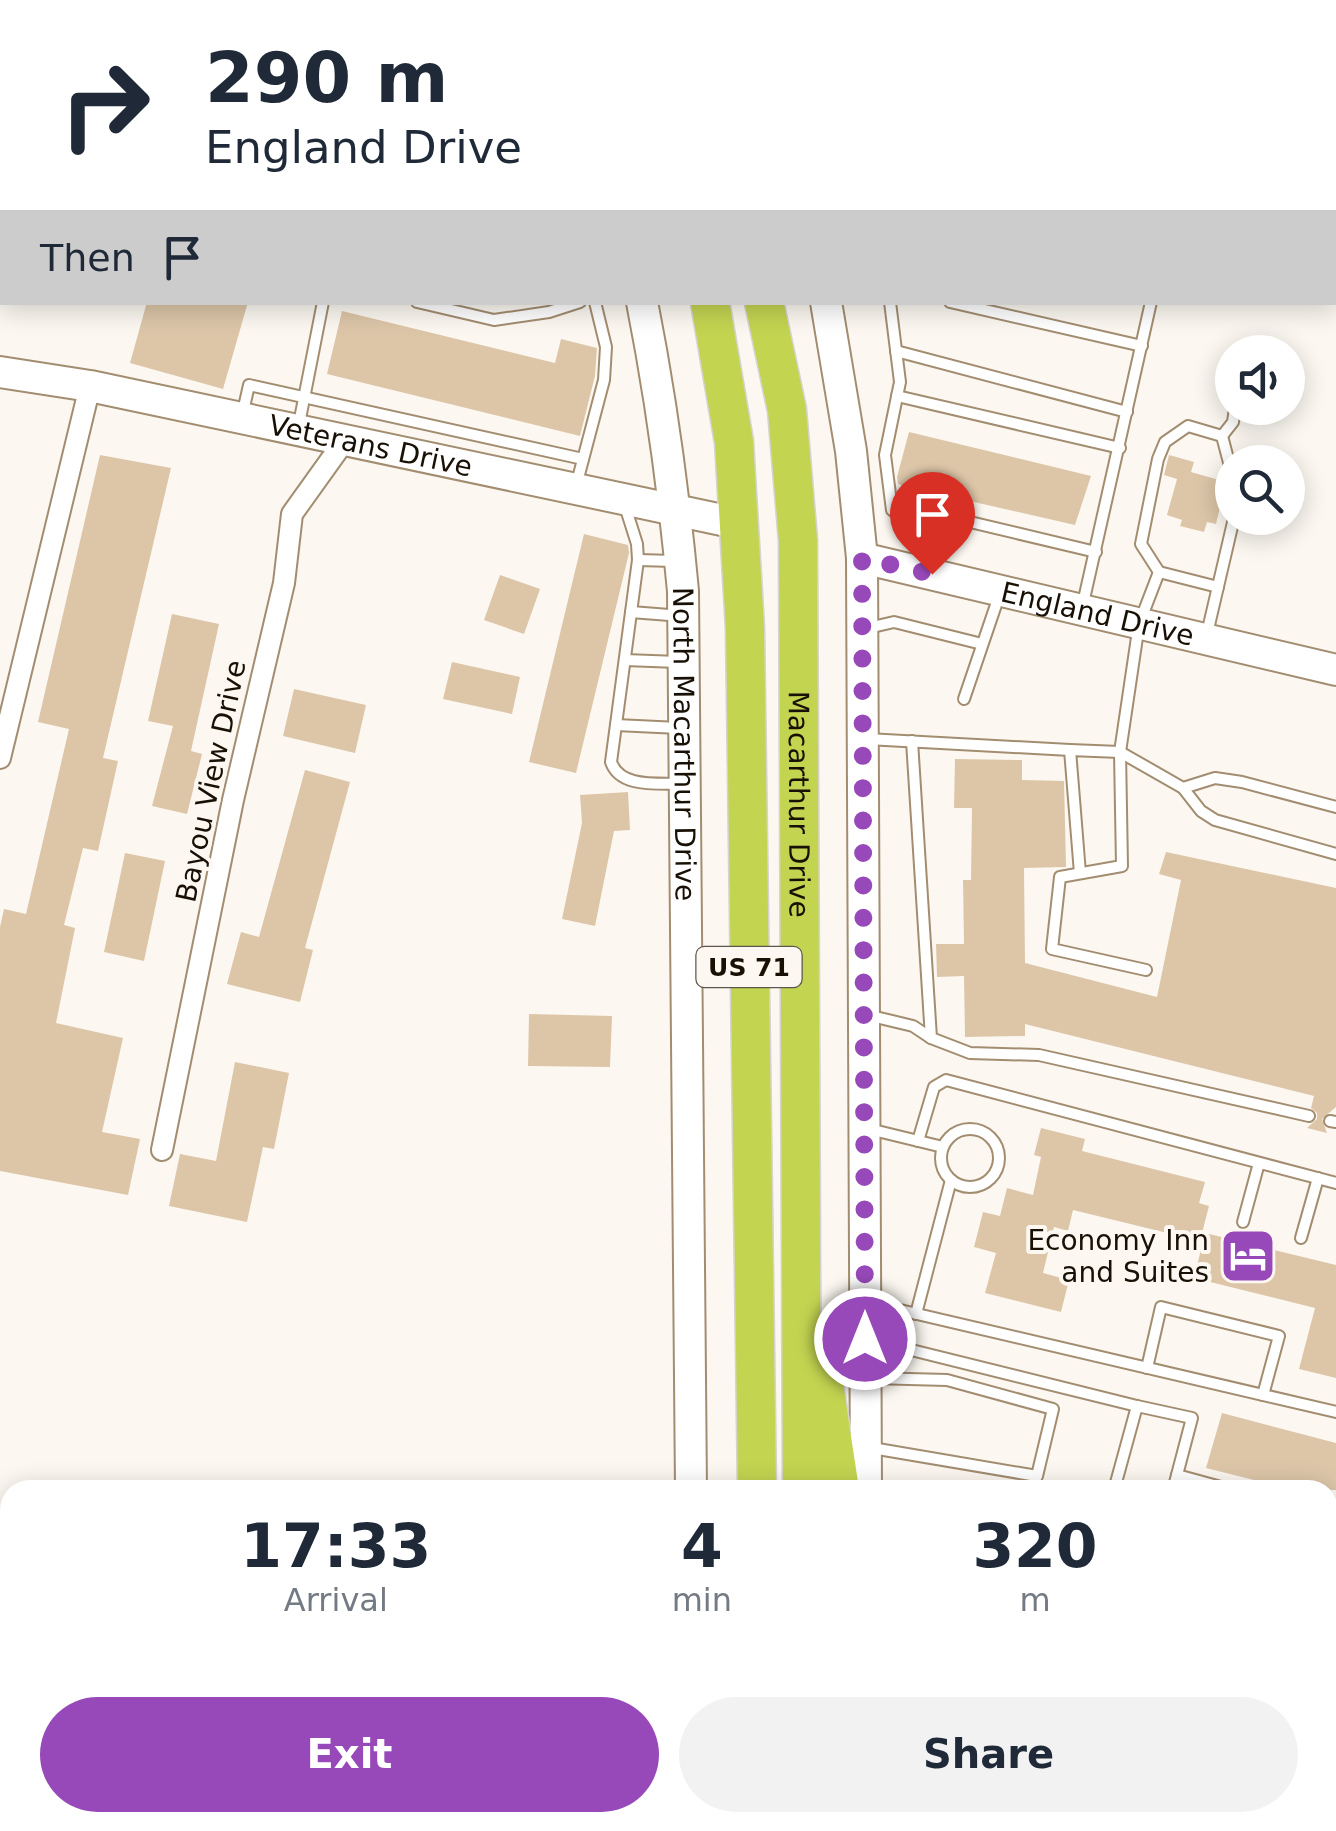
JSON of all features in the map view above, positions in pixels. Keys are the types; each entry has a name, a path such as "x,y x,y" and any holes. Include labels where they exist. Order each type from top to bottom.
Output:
{"highway":[{"name":"Macarthur Drive","path":"711,305 734,442 741,524 758,1480"},
{"name":"Macarthur Drive","path":"765,305 787,410 798,540 802,1480"},
{"path":"741,524 798,540"},
{"path":"801,1249 838,1480"},
{"path":"748,1480 758,1410"}],"street":[{"name":"North Macarthur Drive","path":"643,305 676,510 683,616 690,1480"},
{"path":"827,305 844,398 862,558 866,1480"},
{"name":"Veterans Drive","path":"0,372 90,386 345,440 456,447 579,474 624,499 741,524"},
{"path":"0,758 90,386"},
{"name":"Bayou View Drive","path":"162,1150 233,800 284,584 292,514 345,440"},
{"name":"England Drive","path":"862,558 1336,670"}],"lane":[{"path":"298,430 322,305"},
{"path":"430,305 494,320 571,305"},
{"path":"579,474 604,380 606,347 595,305"},
{"path":"890,305 900,382 884,455 892,510 900,516"},
{"path":"963,305 1142,346"},
{"path":"1082,609 1151,305"},
{"path":"896,351 1128,412"},
{"path":"241,418 249,385 305,397 456,447"},
{"path":"898,396 1120,448"},
{"path":"1222,436 1231,425"},
{"path":"1218,587 1159,572 1141,544 1165,442 1188,426 1222,436"},
{"path":"1222,436 1224,445"},
{"path":"856,498 890,494"},
{"path":"624,499 638,560 611,762 618,776 685,785"},
{"path":"926,522 950,516 1096,552"},
{"path":"1205,639 1230,535"},
{"path":"638,560 680,562"},
{"path":"1146,970 1052,949 1060,876 1122,866 1120,752 1139,624 1159,572"},
{"path":"964,699 1001,590"},
{"path":"631,612 683,616"},
{"path":"862,629 894,622 982,644"},
{"path":"625,660 684,662"},
{"path":"616,725 685,729"},
{"path":"862,738 1120,752 1182,788 1201,811 1215,820 1336,854"},
{"path":"912,741 931,1038"},
{"path":"1070,750 1080,873"},
{"path":"1182,788 1215,778 1336,807"},
{"path":"863,1014 913,1026 931,1038 970,1053 1039,1054 1309,1116"},
{"path":"918,1141 934,1088 946,1080 1336,1183"},
{"path":"864,1128 943,1147"},
{"path":"966,1129 985,1133 998,1148 997,1168 986,1182 968,1187 951,1180 942,1165 948,1138 966,1129"},
{"path":"1243,1222 1259,1162"},
{"path":"1301,1238 1318,1178"},
{"path":"916,1314 951,1180"},
{"path":"865,1302 1336,1412"},
{"path":"1146,1368 1162,1306 1279,1336 1263,1394"},
{"path":"865,1339 1192,1418 1176,1480"},
{"path":"865,1378 946,1380 1054,1409 1037,1476 866,1447"},
{"path":"1117,1480 1137,1406"},
{"path":"1177,1475 1195,1480"}],"building":[{"path":"146,305 247,305 223,389 130,363"},
{"path":"342,311 555,363 561,339 597,348 595,376 580,436 327,374"},
{"path":"909,432 1091,476 1075,525 930,492 927,505 905,499 907,487 898,484 897,477"},
{"path":"100,455 171,468 103,758 118,761 98,851 83,848 64,925 75,928 56,1023 123,1038 102,1132 140,1139 128,1195 0,1171 0,927 4,909 26,914 69,729 38,722"},
{"path":"1169,455 1194,462 1191,472 1215,479 1215,524 1207,522 1204,532 1180,526 1182,520 1167,515 1177,479 1164,475"},
{"path":"584,534 628,545 629,553 576,773 529,762"},
{"path":"500,575 540,589 524,634 484,620"},
{"path":"172,614 219,624 191,751 202,754 187,814 152,806 173,726 148,721"},
{"path":"452,662 520,677 512,714 443,699"},
{"path":"294,689 366,705 355,753 283,736"},
{"path":"955,759 1022,760 1022,780 1064,781 1066,867 1024,868 1025,963 1157,997 1181,880 1159,874 1166,852 1336,888 1336,1107 1322,1119 1327,1133 1307,1128 1317,1119 1311,1108 1314,1096 1025,1024 1025,1036 965,1037 964,976 937,977 936,944 964,944 963,880 971,880 972,808 954,808"},
{"path":"305,770 350,782 305,948 313,950 300,1002 227,984 241,932 259,937"},
{"path":"628,792 630,830 614,831 595,926 562,919 582,823 580,795"},
{"path":"125,853 165,861 144,961 104,952"},
{"path":"529,1014 612,1016 610,1067 528,1066"},
{"path":"235,1062 289,1073 274,1149 263,1147 247,1222 169,1206 180,1154 216,1161"},
{"name":"Economy Inn and Suites","path":"1041,1128 1085,1139 1082,1151 1205,1182 1199,1203 1209,1206 1200,1241 1073,1210 1068,1231 1054,1227 1043,1273 1069,1280 1061,1312 985,1293 996,1253 974,1247 983,1212 1000,1216 1007,1188 1033,1195 1041,1157 1034,1155"},
{"path":"1205,1233 1336,1265 1336,1378 1299,1369 1315,1308 1194,1278"},
{"path":"1222,1413 1336,1443 1336,1480 1254,1480 1206,1468"}],"place":[{"name":"Economy Inn and Suites","path":"1248,1256"}],"route":[{"path":"865,1339 862,558 932,574"}]}
